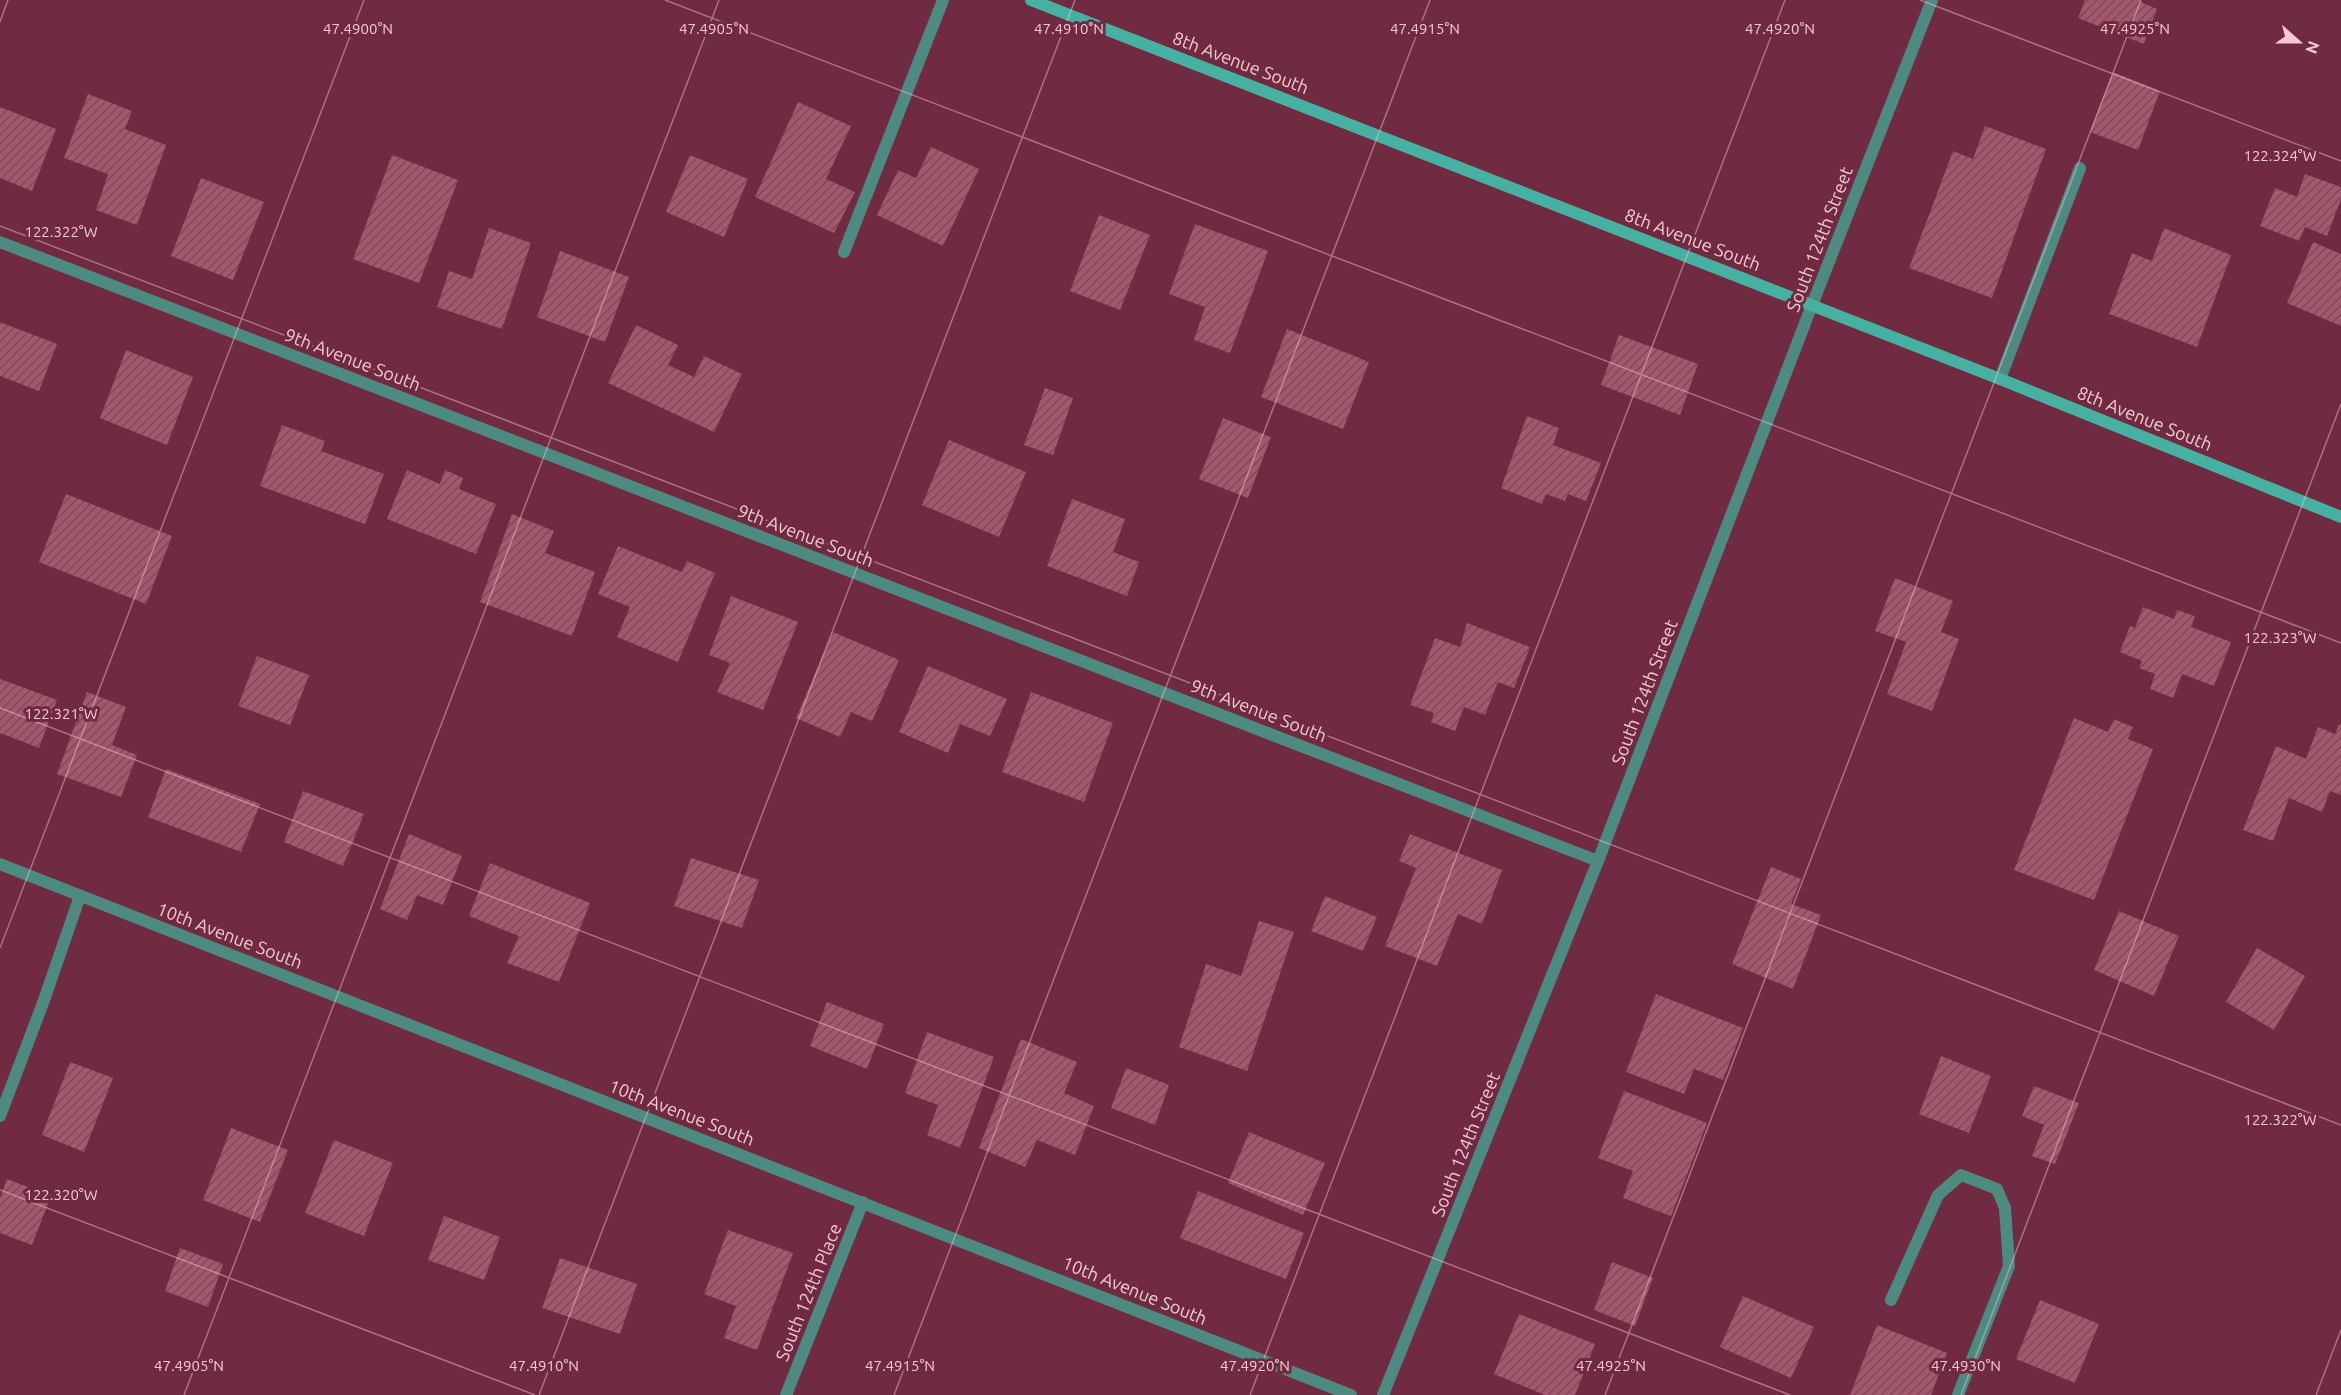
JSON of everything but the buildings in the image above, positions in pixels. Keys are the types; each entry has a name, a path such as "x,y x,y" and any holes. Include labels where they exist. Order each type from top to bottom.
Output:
{"street":[{"path":"844,252 943,0"},
{"name":"8th Avenue South","path":"1031,0 2000,379 2341,517"},
{"name":"South 124th Street","path":"1383,1395 1598,861 1932,0"},
{"path":"2000,379 2080,168"},
{"name":"9th Avenue South","path":"0,242 1598,861"},
{"name":"10th Avenue South","path":"0,864 1351,1395"},
{"path":"0,1116 44,1003 80,896"},
{"path":"1891,1300 1938,1195 1961,1175 1997,1189 2005,1208 2009,1266 1958,1395"},
{"name":"South 124th Place","path":"786,1395 863,1202"}]}
